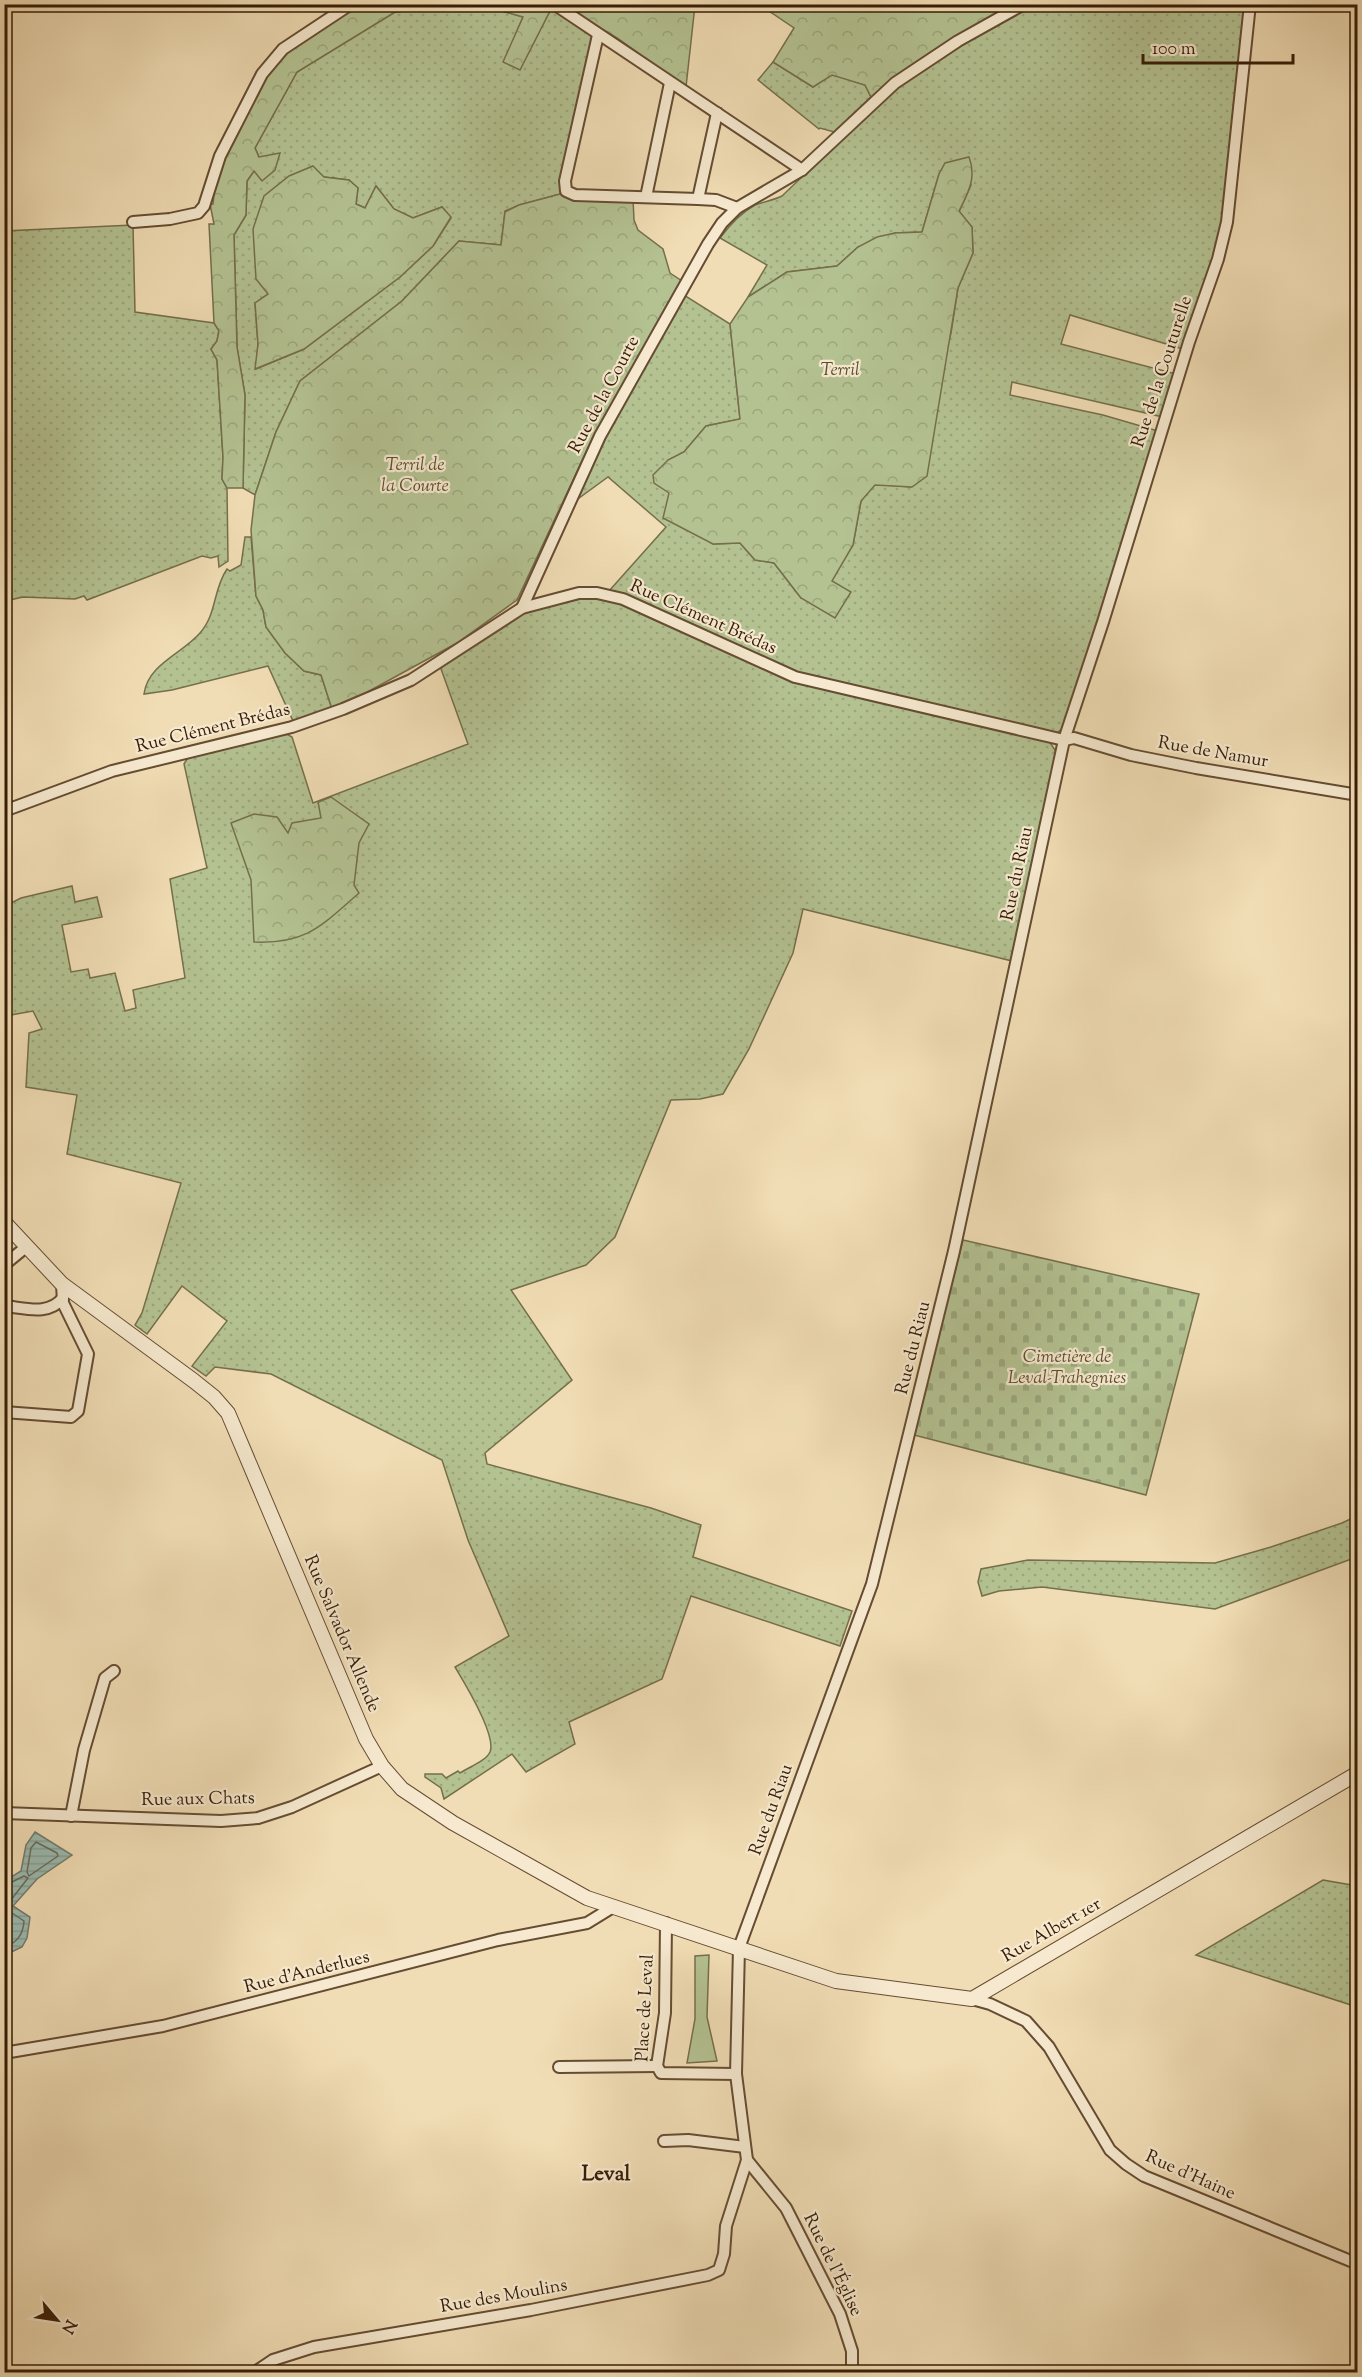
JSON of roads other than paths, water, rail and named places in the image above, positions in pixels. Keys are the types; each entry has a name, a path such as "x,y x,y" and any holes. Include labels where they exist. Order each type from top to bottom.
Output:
{"street":[{"path":"133,222 170,219 198,213 204,206 220,156 267,67 283,49 351,4"},
{"path":"554,4 802,170"},
{"name":"Rue de la Courte","path":"522,608 600,436 708,243 722,223 737,208 802,170 896,83 958,41 1024,4"},
{"name":"Rue de la Couturelle","path":"1064,740 1223,240 1250,4"},
{"path":"598,35 565,187 575,195 716,200 737,208"},
{"path":"646,197 670,83"},
{"path":"698,199 717,113"},
{"name":"Rue Clément Brédas","path":"4,811 112,771 292,727 343,709 411,680 522,608 579,593 597,592 646,608 795,677 1064,740"},
{"name":"Rue de Namur","path":"1064,740 1074,738 1131,755 1358,795"},
{"name":"Rue du Riau","path":"739,1948 872,1584 954,1251 1064,740"},
{"name":"Rue Salvador Allende","path":"4,1222 62,1284 194,1381 214,1397 228,1413 366,1739 382,1766 402,1789 453,1823 587,1898 739,1948"},
{"path":"4,1265 26,1247"},
{"path":"4,1412 71,1417 78,1411 88,1354 63,1303 62,1284"},
{"path":"4,1306 46,1311 63,1298"},
{"path":"71,1816 84,1750 105,1678 114,1671"},
{"name":"Rue aux Chats","path":"4,1812 221,1821 258,1818 292,1807 382,1766"},
{"name":"Rue Albert 1er","path":"972,1999 1358,1773"},
{"name":"Rue d'Anderlues","path":"4,2053 163,2026 498,1940 587,1923 613,1907"},
{"name":"Place de Leval","path":"666,1923 665,2013 657,2066 662,2073 736,2074"},
{"path":"747,2160 736,2074 739,1948 836,1981 972,1999"},
{"name":"Rue d'Haine","path":"972,1999 990,2004 1026,2021 1049,2048 1110,2150 1143,2176 1358,2264"},
{"path":"559,2067 657,2066"},
{"path":"664,2141 688,2140 745,2147"},
{"name":"Rue de l'Église","path":"747,2160 786,2208 840,2314 852,2352 852,2373"},
{"name":"Rue des Moulins","path":"255,2373 273,2360 314,2347 531,2310 708,2275 719,2270 724,2254 726,2226 747,2160"}],"water":[{"path":"35,1832 72,1855 37,1879 13,1906 30,1917 27,1938 22,1947 5,1955 5,1883 21,1871 26,1845"}],"district":[{"name":"Leval","path":"606,2175"}],"park label":[{"name":"Terril","path":"840,371"},
{"name":"Terril de la Courte","path":"415,476"},
{"name":"Cimetière de Leval-Trahegnies","path":"1067,1368"}]}
